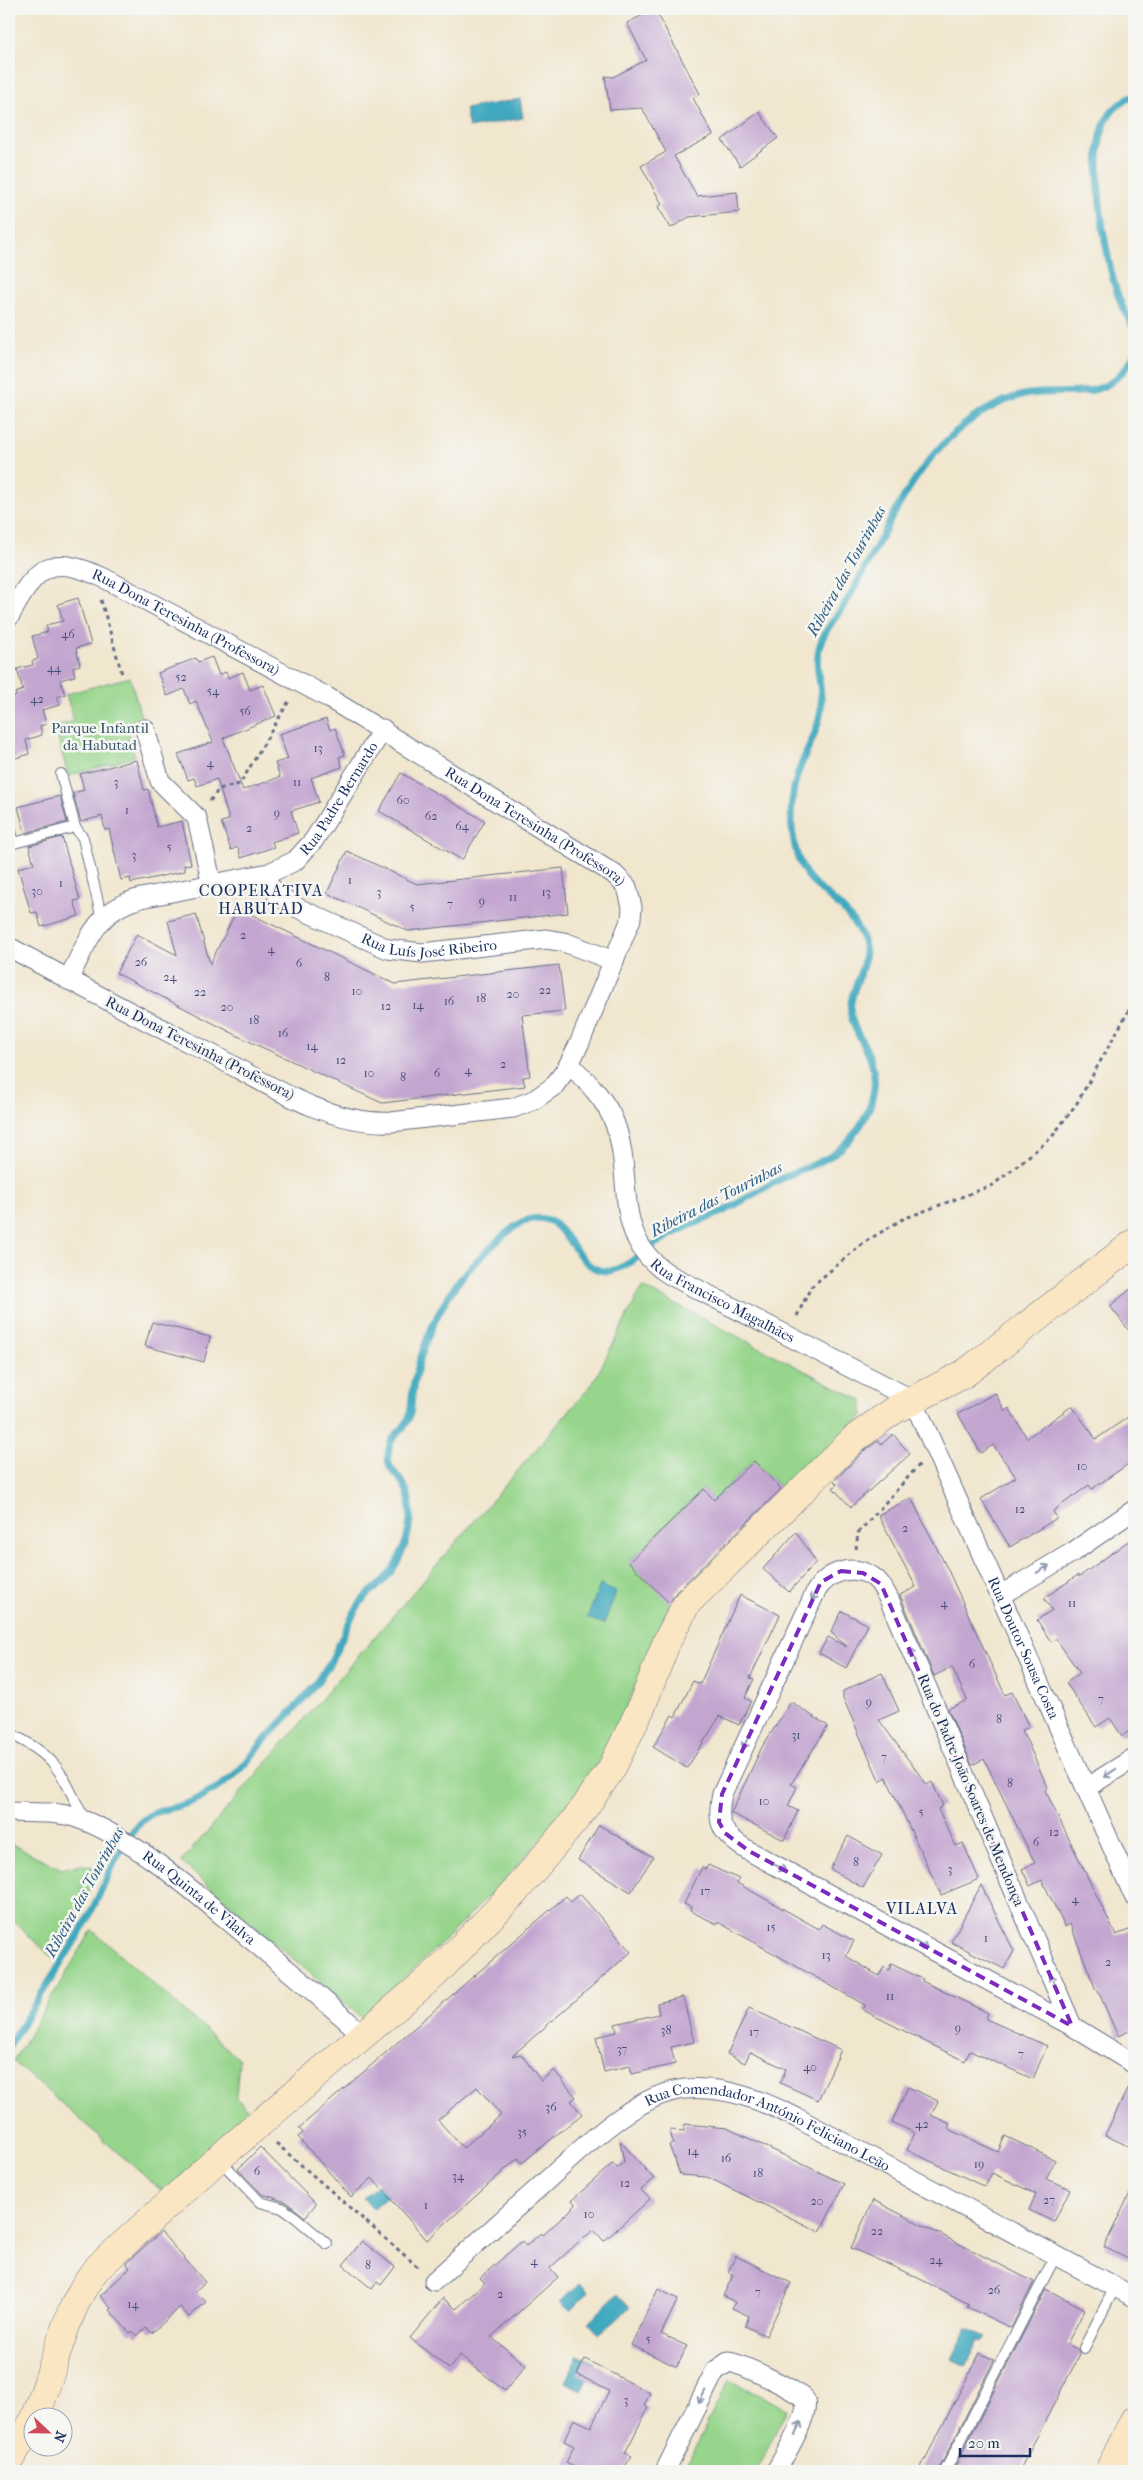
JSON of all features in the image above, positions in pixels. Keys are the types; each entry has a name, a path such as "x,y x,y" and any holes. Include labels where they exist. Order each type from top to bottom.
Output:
{"street":[{"name":"Rua Dona Teresinha (Professora)","path":"9,617 27,584 39,572 56,565 66,565 94,574 301,682 382,730 621,879 630,897 631,919 570,1064 554,1086 544,1094 513,1108 391,1122 362,1121 334,1115 312,1106 68,980 9,947"},
{"path":"145,729 160,781 197,818 212,885"},
{"name":"Rua Padre Bernardo","path":"68,980 102,920 112,909 129,901 259,876 286,866 310,847 382,730"},
{"name":"Rua Luís José Ribeiro","path":"259,876 281,897 298,908 388,949 422,953 546,939 564,942 614,961"},
{"name":"Rua Francisco Magalhães","path":"570,1064 598,1094 613,1119 620,1145 629,1218 641,1249 653,1263 670,1275 913,1400"},
{"path":"38,2408 70,2313 86,2283 109,2255 218,2158 435,1974 486,1924 580,1814 612,1768 623,1748 667,1641 687,1603 854,1440 894,1410 964,1374 1134,1243"},
{"name":"Rua Doutor Sousa Costa","path":"913,1400 1002,1595 1134,1896"},
{"path":"1002,1595 1072,1552 1134,1510"},
{"name":"Rua do Padre João Soares de Mendonça","path":"853,1571 873,1577 880,1584 889,1599 1072,2026 749,1851 725,1833 719,1822 719,1807 722,1794 816,1591 830,1574 853,1571"},
{"path":"1086,1788 1134,1758"},
{"name":"Rua Quinta de Vilalva","path":"9,1812 76,1818 112,1834 148,1858 208,1904 309,1986 364,2036"},
{"path":"1072,2026 1134,2064"},
{"name":"Rua Comendador António Feliciano Leão","path":"427,2275 621,2117 641,2105 683,2089 726,2091 746,2095 770,2105 1134,2297"},
{"path":"665,2471 715,2371 728,2362 738,2364 797,2393 806,2400 803,2417 776,2471"},
{"path":"1109,2471 1133,2427"},
{"path":"9,2461 22,2440"}],"lane":[{"path":"61,774 75,827 83,838 102,920"},
{"path":"9,824 14,843 75,827"},
{"path":"9,1732 33,1744 52,1759 86,1822"},
{"path":"218,2158 260,2202 282,2208 326,2244"},
{"path":"945,2471 1056,2255"},
{"path":"1084,2348 1115,2287"}],"path":[{"path":"94,574 122,674"},
{"path":"197,818 219,789 240,784 301,682"},
{"path":"799,1340 794,1324 800,1307 810,1287 836,1264 863,1243 903,1219 994,1185 1052,1138 1076,1103 1134,1001"},
{"path":"858,1533 925,1458"},
{"path":"257,2126 427,2275"}],"highlighted area":[{"path":"841,1571 863,1573 881,1584 1072,2026 749,1851 725,1833 719,1822 722,1794 821,1582"}],"green space":[{"name":"Parque Infantil da Habutad","path":"130,677 143,724 127,728 135,757 68,776 55,727 74,721 66,694"},
{"path":"642,1287 863,1401 863,1415 857,1423 784,1491 753,1461 714,1500 703,1489 630,1561 670,1603 651,1653 611,1741 583,1785 526,1856 462,1923 362,2018 181,1862 593,1383"},
{"path":"9,1843 62,1869 80,1864 101,1869 53,1958 9,1918"},
{"path":"92,1930 239,2059 236,2097 252,2114 163,2192 13,2061"},
{"path":"729,2380 787,2409 756,2471 683,2471"}],"water":[{"path":"520,99 523,118 469,128 465,109"},
{"path":"600,1585 616,1592 604,1624 587,1618"},
{"path":"390,2174 400,2185 373,2209 363,2198"},
{"path":"580,2283 589,2292 570,2311 560,2302"},
{"path":"618,2294 630,2307 599,2334 588,2322"},
{"path":"967,2328 986,2337 982,2342 978,2341 966,2366 952,2359"},
{"path":"578,2355 595,2363 581,2390 565,2382"}],"building":[{"path":"655,9 700,94 693,98 713,135 674,156 697,196 737,192 739,212 689,217 671,228 658,207 662,204 641,166 666,152 642,108 610,110 605,76 613,77 646,60 627,23"},
{"path":"759,112 778,138 740,166 722,140"},
{"path":"78,598 91,644 76,648 80,665 73,667 75,676 60,680 65,695 57,697 60,705 42,710 46,724 40,726 42,735 26,740 29,754 9,760 9,698 16,696 15,693 23,690 17,669 33,665 32,661 38,659 32,636 48,632 46,625 63,621 58,604"},
{"path":"212,657 219,675 226,672 228,678 243,672 250,690 263,685 276,716 223,738 243,790 280,777 275,763 288,759 279,734 326,719 330,730 335,728 345,755 339,757 342,767 311,778 319,802 291,811 298,833 272,842 274,847 241,858 238,847 231,850 221,822 229,820 217,779 197,786 194,778 188,780 178,754 213,742 196,701 190,704 184,689 167,696 158,673 196,658 198,662"},
{"path":"137,760 144,790 148,789 157,827 182,821 191,864 184,865 185,871 131,883 130,878 121,880 109,829 105,830 102,816 81,822 73,793 84,790 80,774"},
{"path":"401,773 485,821 462,860 379,811"},
{"path":"60,796 67,822 25,833 18,807"},
{"path":"62,837 80,900 74,901 79,916 41,927 37,912 31,913 18,868 34,864 29,846"},
{"path":"347,851 417,884 563,868 568,913 408,931 327,893"},
{"path":"238,908 395,984 559,965 565,1011 522,1015 530,1076 523,1077 525,1086 382,1103 242,1038 116,973 137,934 177,955 168,921 196,914 210,964"},
{"path":"1134,1286 1134,1337 1110,1306"},
{"path":"152,1322 210,1337 204,1362 145,1346"},
{"path":"995,1393 1005,1411 1009,1408 1027,1438 1072,1406 1096,1439 1134,1413 1134,1460 1092,1489 1089,1485 1053,1511 1057,1518 1010,1547 981,1499 1016,1477 993,1445 981,1453 958,1414"},
{"path":"893,1434 910,1454 851,1507 833,1488 837,1484 834,1481 864,1451 878,1441 882,1444"},
{"path":"754,1461 781,1489 676,1592 669,1603 629,1562 704,1489 714,1500"},
{"path":"911,1498 948,1570 1005,1695 1012,1692 1029,1727 1022,1730 1048,1788 1045,1790 1116,1935 1134,1928 1134,2029 1118,2036 1096,1990 1070,1924 1065,1927 1042,1880 1030,1886 1022,1869 1035,1863 984,1759 972,1765 948,1709 967,1700 952,1667 934,1676 900,1595 916,1587 878,1515"},
{"path":"796,1532 816,1562 789,1592 763,1569"},
{"path":"1134,1537 1134,1728 1122,1736 1110,1718 1096,1727 1066,1683 1080,1673 1056,1639 1051,1642 1037,1620 1052,1610 1044,1598 1078,1575 1079,1577"},
{"path":"740,1595 780,1615 750,1678 754,1679 745,1698 751,1701 739,1725 720,1716 687,1768 653,1747 672,1715 675,1717 693,1681 700,1684"},
{"path":"842,1611 868,1625 846,1668 819,1653 828,1637 847,1647 831,1632"},
{"path":"882,1673 899,1711 879,1720 927,1785 932,1782 943,1806 938,1809 956,1846 963,1843 979,1879 941,1895 886,1777 880,1782 843,1698 843,1691"},
{"path":"791,1702 828,1726 791,1784 797,1787 788,1806 798,1811 784,1840 731,1813 762,1747"},
{"path":"599,1825 653,1857 631,1892 578,1860"},
{"path":"848,1836 882,1855 863,1888 830,1869"},
{"path":"708,1865 739,1879 737,1883 819,1929 822,1924 854,1941 846,1956 879,1976 884,1967 889,1970 891,1964 988,2013 986,2019 1047,2046 1033,2079 970,2051 965,2061 924,2041 863,2010 865,2005 718,1922 717,1924 690,1911 691,1907 684,1904 702,1867 706,1869"},
{"path":"981,1885 1014,1951 1004,1969 951,1942"},
{"path":"580,1894 631,1952 512,2056 521,2054 541,2081 554,2070 576,2097 571,2101 582,2114 522,2163 518,2158 427,2240 372,2178 351,2197 298,2137 303,2133 299,2128 566,1896 571,1902","holes":["477,2087 501,2115 463,2148 438,2120"]},
{"path":"683,1997 694,2042 671,2047 675,2064 632,2074 630,2066 604,2072 596,2037 617,2032 615,2024 659,2014 657,2003"},
{"path":"749,2008 841,2050 818,2100 780,2083 786,2069 750,2052 745,2063 727,2054"},
{"path":"1134,2075 1134,2149 1105,2135"},
{"path":"908,2087 938,2101 931,2115 950,2124 948,2129 998,2152 1005,2136 1055,2160 1046,2179 1070,2189 1054,2222 1029,2210 1036,2194 992,2173 985,2187 907,2150 915,2133 892,2122"},
{"path":"685,2124 727,2128 844,2184 820,2232 707,2177 680,2175 669,2145 673,2144 670,2130 684,2131"},
{"path":"620,2141 654,2179 641,2190 650,2199 604,2241 594,2230 582,2239 550,2268 558,2277 491,2337 526,2365 505,2391 460,2355 449,2369 410,2338 443,2298 456,2309 485,2283 480,2278 522,2241 526,2246 541,2233 543,2235 576,2205 572,2200 613,2163 617,2168 624,2162"},
{"path":"260,2147 316,2204 305,2217 286,2202 262,2194 238,2169"},
{"path":"1134,2185 1134,2262 1104,2247"},
{"path":"873,2200 1034,2282 1011,2328 967,2307 969,2304 910,2274 851,2248"},
{"path":"161,2232 205,2282 195,2291 206,2302 189,2317 180,2307 152,2333 146,2328 137,2336 132,2331 130,2333 109,2310 111,2308 100,2296 130,2268 126,2263"},
{"path":"362,2241 395,2267 381,2285 377,2282 372,2289 343,2265"},
{"path":"736,2256 791,2283 766,2336 745,2326 749,2316 732,2308 735,2302 723,2296 733,2275 728,2272"},
{"path":"658,2289 678,2299 661,2334 687,2346 677,2367 631,2345"},
{"path":"1046,2289 1085,2309 1067,2344 1077,2349 1080,2354 1019,2471 953,2471"},
{"path":"980,2353 994,2360 938,2471 919,2471"},
{"path":"585,2359 650,2393 644,2405 648,2408 625,2453 631,2456 623,2471 583,2471 566,2463 574,2446 564,2441 574,2419 591,2427 609,2391 577,2374"}],"waterway":[{"name":"Ribeira das Tourinhas","path":"1134,96 1118,106 1108,117 1101,137 1098,158 1100,209 1109,260 1119,298 1134,329"},
{"name":"Ribeira das Tourinhas","path":"9,2046 86,1922 115,1861 137,1826 155,1813 184,1805 202,1797 237,1772 321,1677 356,1609 366,1596 385,1579 396,1564 409,1530 410,1511 404,1485 389,1465 389,1447 408,1420 419,1362 431,1330 446,1300 466,1273 510,1230 523,1222 538,1218 550,1221 560,1229 586,1262 597,1269 610,1271 617,1269 670,1235 728,1209 775,1182 830,1156 839,1150 860,1126 870,1107 874,1087 873,1067 870,1057 854,1025 850,1008 864,959 864,942 851,919 812,881 804,870 797,855 792,827 791,809 795,782 820,715 821,700 817,663 821,641 850,596 909,489 926,464 945,442 968,422 1011,398 1028,394 1088,391 1100,388 1124,371 1134,355"}],"district":[{"name":"COOPERATIVA HABUTAD","path":"261,899"},
{"name":"VILALVA","path":"922,1908"}]}
